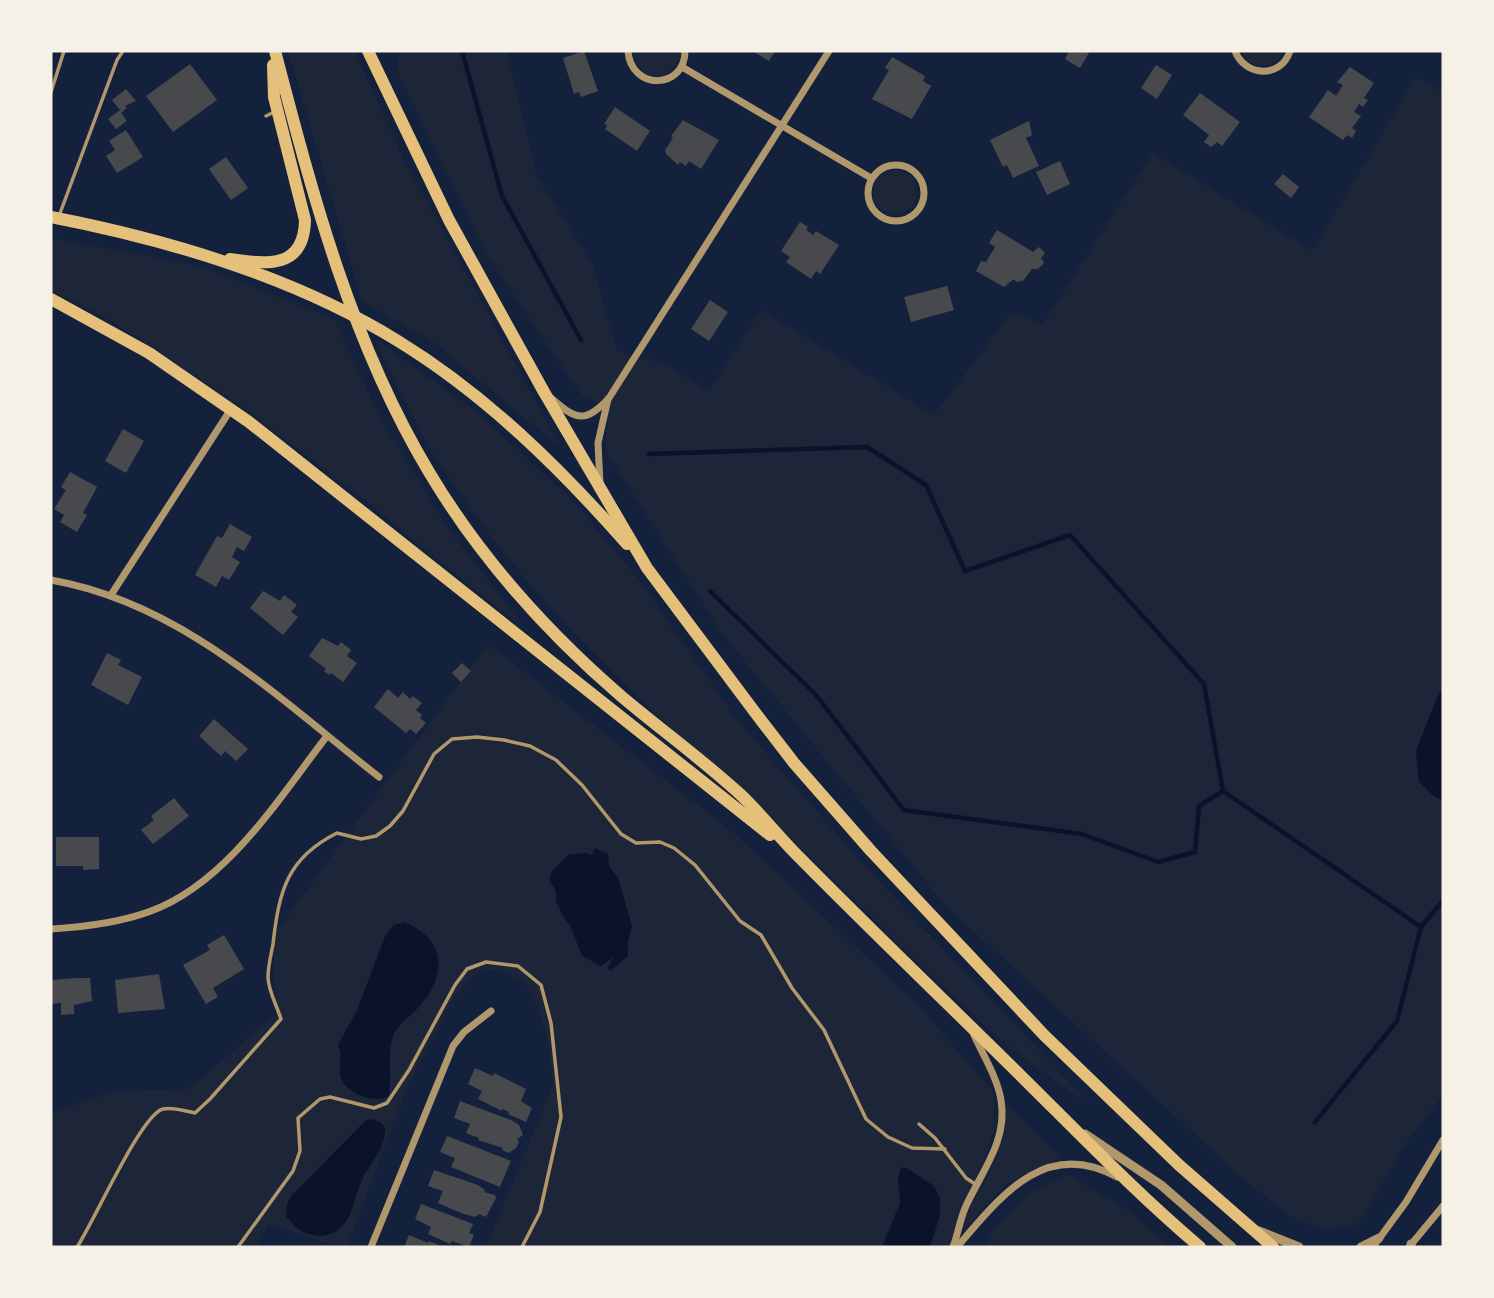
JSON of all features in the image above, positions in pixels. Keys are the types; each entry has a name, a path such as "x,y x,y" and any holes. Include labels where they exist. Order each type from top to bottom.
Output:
{"highway":[{"path":"200,256 272,264 287,258 303,238 305,220 272,113 273,51"},
{"path":"273,51 319,216 353,317 379,377 418,454 451,507 500,572 578,656 626,701 740,795 798,856 1134,1187 1200,1247"},
{"path":"368,51 449,220 544,392 648,568"},
{"path":"55,218 139,237 282,285 353,317 422,356 495,411 569,480 648,568 788,755 880,861 1062,1054 1130,1120 1273,1247"},
{"path":"51,299 149,353 231,409 798,856"}],"street":[{"path":"628,51 629,62 634,70 649,80 668,79 681,67 685,51"},
{"path":"544,392 561,407 580,417 591,415 609,398 829,51"},
{"path":"1235,51 1242,64 1258,72 1275,69 1283,64 1290,51"},
{"path":"681,67 871,178"},
{"path":"904,165 920,177 924,195 922,205 916,212 900,221 882,218 870,205 867,187 871,178 885,166 904,165"},
{"path":"600,488 598,443 609,398"},
{"path":"111,595 231,409"},
{"path":"51,580 111,595 156,614 195,636 233,662 379,777"},
{"path":"51,929 106,924 152,911 189,891 227,860 255,829 327,736"},
{"path":"371,1247 453,1046 464,1032 491,1011"},
{"path":"955,1247 965,1208 996,1150 1002,1110 998,1088 969,1024"},
{"path":"1069,1123 1161,1185 1232,1247"},
{"path":"1373,1247 1406,1202 1443,1140"},
{"path":"955,1247 1009,1190 1038,1171 1062,1164 1083,1163 1104,1170 1134,1187"},
{"path":"1410,1246 1443,1206"},
{"path":"1249,1226 1299,1247"},
{"path":"1361,1247 1379,1238"}],"lane":[{"path":"51,92 64,51"},
{"path":"55,218 117,60 123,51"},
{"path":"77,1247 135,1139 151,1116 162,1109 195,1113 210,1100 281,1019 268,978 277,911 285,886 297,864 315,844 337,833 361,839 376,836 390,826 402,811 434,754 452,739 477,737 530,746 556,760 582,785 621,834 636,842 660,842 674,848 695,864 740,921 761,935 792,988 824,1030 866,1119 888,1136 912,1148 945,1149"},
{"path":"238,1247 293,1171 300,1151 298,1118 320,1099 330,1097 374,1108 387,1103 409,1070 454,985 467,969 486,962 518,966 541,985 551,1023 561,1117 540,1212 523,1247"},
{"path":"919,1124 945,1149 966,1178 977,1185"}],"shaded area":[{"path":"288,51 355,51 403,158 561,448 434,343 362,301"},
{"path":"398,51 507,51 537,177 592,263 617,351 664,364 709,391 761,310 934,415 1012,312 1043,324 1153,153 1312,251 1416,77 1443,92 1443,687 1435,700 1435,797 1443,800 1443,1095 1404,1146 1358,1224 1326,1230 1289,1216 1238,1174 945,905 721,632 605,450 609,406 583,397 486,254 398,73"},
{"path":"633,51 681,51 672,70 656,76 641,70 635,62"},
{"path":"1241,51 1284,51 1280,58 1262,66 1250,62"},
{"path":"895,170 904,171 911,176 916,183 916,201 911,208 904,213 895,214 886,213 879,208 874,201 873,192 874,183 879,176 886,171"},
{"path":"51,238 200,266 334,319 381,419 446,526 524,626 500,610 371,505 239,404 113,322 51,290"},
{"path":"374,338 476,411 574,502 636,576 738,721 864,865 1090,1104 1018,1053 951,994 573,632 502,550 438,461 412,416"},
{"path":"488,644 733,832 918,1005 993,1091 995,1128 953,1247 486,1247 553,1085 549,1043 538,1007 529,989 519,979 504,971 487,970 472,976 454,997 407,1087 347,1247 339,1247 268,1224 256,1247 51,1247 51,1112 117,1091 189,1089 276,1014 273,936"},
{"path":"1443,687 1443,800 1435,797 1419,782 1416,751"},
{"path":"595,848 608,854 609,866 618,878 632,926 628,956 610,971 608,968 613,957 601,966 582,956 570,925 556,902 556,891 549,880 551,872 568,855 591,855"},
{"path":"404,922 429,939 435,949 438,971 428,996 397,1028 393,1036 389,1096 369,1098 355,1093 344,1084 340,1074 338,1045 357,1010 386,934 394,925"},
{"path":"1005,1102 1061,1158 1006,1184 964,1230 967,1216 988,1176 998,1149"},
{"path":"371,1119 385,1127 384,1140 360,1184 346,1221 332,1233 322,1236 298,1229 286,1218 287,1204 291,1196 365,1121"},
{"path":"901,1167 934,1186 940,1198 940,1215 930,1247 882,1247 900,1203 898,1179"},
{"path":"1066,1174 1129,1211 1169,1247 983,1247 994,1230 1029,1193"}],"building":[{"path":"584,51 598,91 581,97 579,92 574,94 563,58"},
{"path":"752,51 775,51 769,61"},
{"path":"1069,51 1090,51 1080,68 1065,59"},
{"path":"892,57 925,76 923,81 931,86 912,119 872,99 889,70 885,68"},
{"path":"190,64 217,100 173,132 146,96"},
{"path":"1156,65 1172,75 1157,99 1141,88"},
{"path":"1350,67 1374,83 1364,98 1368,100 1363,107 1359,104 1354,112 1361,116 1352,128 1356,131 1352,138 1347,135 1343,140 1309,117 1328,90 1336,96 1343,85 1337,82"},
{"path":"126,89 136,101 125,106 127,108 121,113 127,121 116,129 108,119 120,110 112,100"},
{"path":"1200,93 1240,122 1222,146 1217,142 1211,147 1204,142 1209,135 1183,115"},
{"path":"615,107 650,131 637,151 605,129 607,125 604,124"},
{"path":"683,120 719,140 701,169 689,161 686,166 680,162 678,165 666,154 665,150 673,138 671,136"},
{"path":"1029,121 1032,135 1026,138 1039,166 1013,178 1007,165 1003,167 990,140"},
{"path":"126,130 143,157 117,173 106,156 115,150 109,141"},
{"path":"226,157 248,188 231,200 209,169"},
{"path":"1060,161 1070,184 1047,195 1036,172"},
{"path":"1283,174 1299,187 1291,198 1274,184"},
{"path":"800,222 808,227 806,230 813,235 816,231 839,245 820,274 816,271 811,279 786,262 790,257 781,251"},
{"path":"997,230 1033,252 1039,247 1045,253 1041,258 1044,263 1038,269 1032,269 1023,281 1016,282 1014,279 1004,287 976,271 981,261 986,262 995,247 989,243"},
{"path":"947,286 954,310 911,322 904,297"},
{"path":"710,300 728,312 709,341 691,329"},
{"path":"123,429 144,441 126,473 105,461"},
{"path":"70,472 97,487 83,513 87,515 77,532 60,522 64,515 54,509 66,490 61,487"},
{"path":"230,524 252,537 244,551 237,547 232,557 240,562 229,580 222,576 216,587 195,575 217,536 222,538"},
{"path":"263,591 280,601 284,595 297,605 291,612 298,617 283,635 250,608"},
{"path":"322,638 338,646 341,642 351,650 347,656 357,663 343,682 331,673 329,675 324,671 326,669 309,656"},
{"path":"107,653 121,660 118,665 142,677 128,705 91,685"},
{"path":"462,663 471,671 461,682 452,673"},
{"path":"388,689 398,698 403,692 410,699 413,696 422,703 416,710 426,723 416,734 410,729 406,733 374,707"},
{"path":"214,719 248,749 236,761 225,751 221,756 199,736"},
{"path":"174,798 189,816 153,844 141,830 154,820 151,816"},
{"path":"56,837 99,837 99,869 83,870 83,866 56,866"},
{"path":"224,935 244,969 213,988 218,997 206,1004 183,965 210,950 207,945"},
{"path":"159,974 165,1009 118,1013 115,980"},
{"path":"90,978 92,1001 74,1005 74,1014 61,1015 61,1003 51,1004 51,980"},
{"path":"475,1068 493,1076 494,1073 526,1089 521,1101 532,1108 526,1122 478,1099 482,1091 468,1084"},
{"path":"460,1101 519,1125 523,1135 517,1139 519,1142 516,1148 509,1153 466,1133 470,1124 454,1118"},
{"path":"447,1136 511,1161 500,1187 451,1167 455,1158 440,1152"},
{"path":"434,1170 478,1185 484,1192 495,1195 486,1217 461,1213 438,1203 443,1191 428,1186"},
{"path":"421,1204 473,1224 469,1233 474,1235 469,1247 452,1241 450,1244 428,1234 431,1227 415,1219"},
{"path":"409,1235 428,1243 429,1241 444,1247 404,1247"}],"waterway":[{"path":"462,51 502,196 581,340"},
{"path":"649,454 867,447 926,485 965,571 1070,535 1204,684 1223,791 1421,927"},
{"path":"710,591 816,695 904,810 1082,834 1158,862 1195,852 1199,806 1223,791"},
{"path":"1315,1122 1397,1021 1421,927 1443,900"}]}
